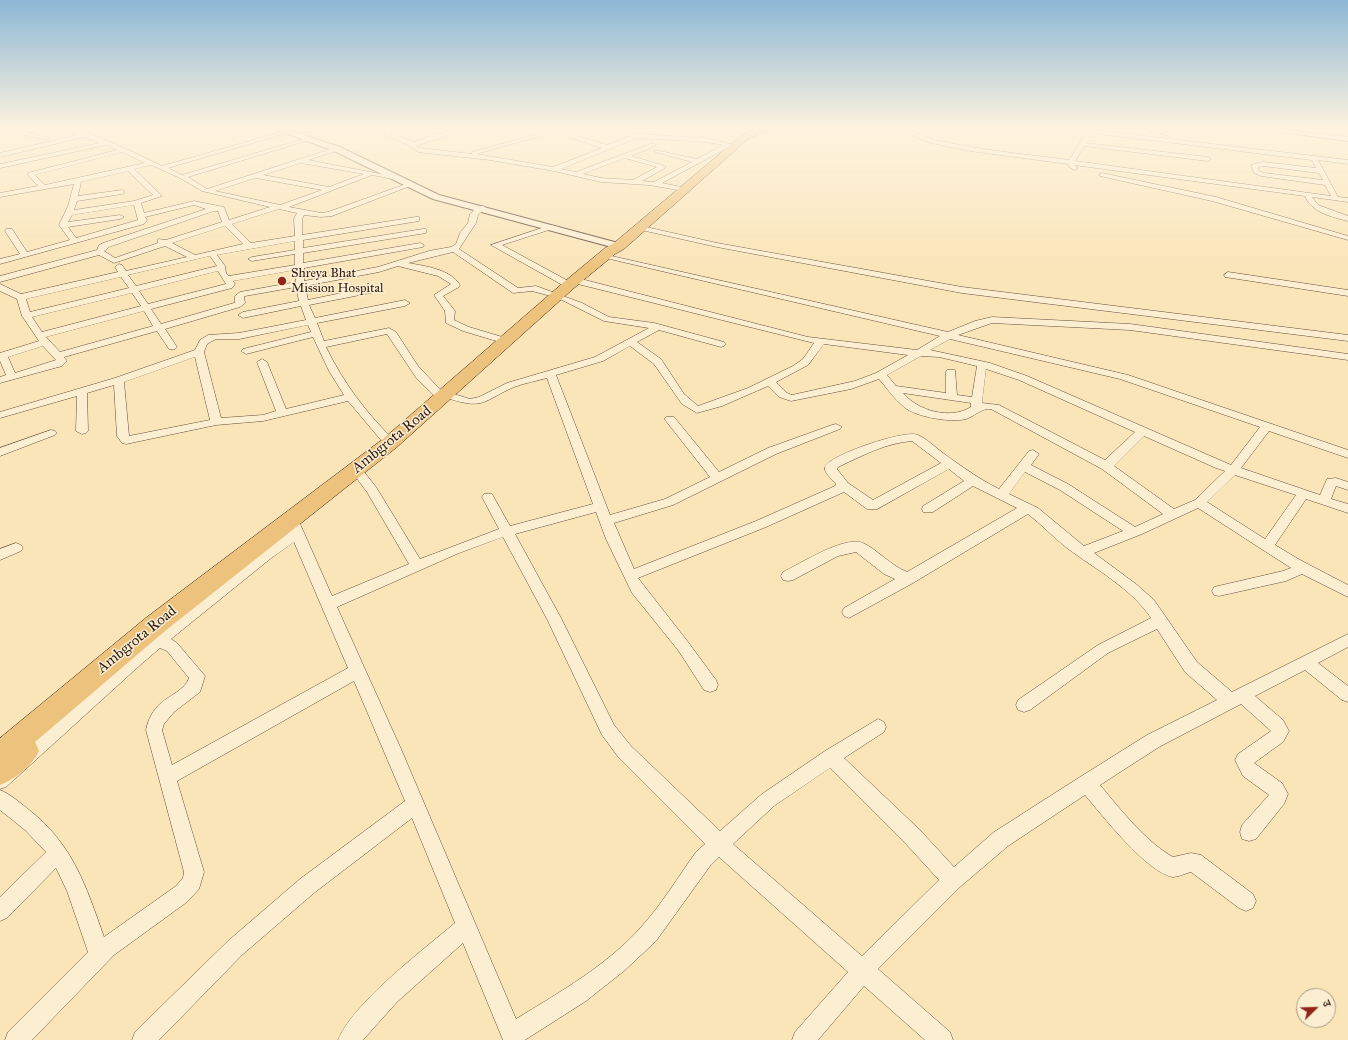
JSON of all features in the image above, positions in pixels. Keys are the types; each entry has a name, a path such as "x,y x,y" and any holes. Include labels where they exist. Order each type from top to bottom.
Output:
{"main road":[{"path":"0,772 117,668 296,529 405,440 448,397 698,176"},
{"path":"683,189 692,185 704,176"},
{"name":"Ambgrota Road","path":"0,755 156,624 448,397 506,341 567,290"}],"street":[{"path":"31,176 43,188"},
{"path":"0,196 97,176"},
{"path":"69,213 136,203 158,196 137,176"},
{"path":"179,176 207,191 321,215 329,214 408,185"},
{"path":"182,177 187,176"},
{"path":"207,191 254,176 330,189"},
{"path":"114,261 202,230 280,207 365,176"},
{"path":"390,176 436,197 554,227 624,242 949,336 1124,377 1348,454"},
{"path":"582,176 591,178 655,184 683,189"},
{"path":"591,178 597,176"},
{"path":"634,182 647,176"},
{"path":"655,184 670,176"},
{"path":"1102,176 1213,199 1348,238"},
{"path":"1165,176 1348,200"},
{"path":"1212,176 1213,182"},
{"path":"1267,176 1328,183"},
{"path":"1324,176 1336,199"},
{"path":"63,225 74,199 78,180"},
{"path":"74,199 122,192"},
{"path":"1308,195 1311,203 1316,207 1348,219"},
{"path":"0,262 75,242 141,222 143,220 136,203"},
{"path":"141,216 194,203 214,209 221,209 226,223 248,245"},
{"path":"58,356 237,305 240,303 239,296 243,294 300,284 399,263 432,253 454,249 459,245 464,233 472,223 474,214 481,208"},
{"path":"0,279 100,252 104,246 214,209"},
{"path":"301,212 298,217 300,293 315,334 333,372 350,397 371,425 390,443"},
{"path":"63,225 120,217"},
{"path":"0,287 11,294 21,297 248,245 416,219"},
{"path":"63,225 75,242"},
{"path":"554,227 533,235 495,244 567,290 579,304 607,319 658,328 721,344"},
{"path":"9,231 25,255"},
{"path":"252,259 424,231"},
{"path":"143,232 194,257"},
{"path":"624,242 717,245 962,290 1348,338"},
{"path":"228,279 420,245"},
{"path":"454,249 516,291 533,288 567,290 719,318 808,340 835,342 866,348 939,354 982,364 1016,375 1234,470 1348,509"},
{"path":"100,252 114,261 124,273 158,328 172,347"},
{"path":"12,378 2,356 41,340 146,308 231,285 222,273 221,268 212,253"},
{"path":"399,263 429,270 453,280 456,285 438,295 451,314 449,321 466,329 506,341"},
{"path":"27,316 221,268"},
{"path":"1228,275 1348,293"},
{"path":"243,315 375,289"},
{"path":"0,380 12,378 60,363 62,361 41,340 27,316 21,297"},
{"path":"216,422 207,378 199,352 202,343 208,339 230,334 239,336 312,323 405,303"},
{"path":"769,381 782,395 791,398 855,384 881,375 949,336 975,324 992,320 1130,327 1348,357"},
{"path":"320,345 389,331 393,334 407,360 426,385 448,397 470,402 478,401 511,385 599,359 658,328"},
{"path":"246,351 315,334"},
{"path":"631,343 656,360 675,389 689,406 697,410 769,381 804,363 820,341"},
{"path":"0,415 82,392 199,352"},
{"path":"262,362 283,414"},
{"path":"881,375 908,404 922,411 954,418 965,415 976,405 982,364"},
{"path":"951,372 952,398"},
{"path":"551,374 606,521 630,576 637,589 683,646 710,685"},
{"path":"119,380 123,436 126,440 216,422 250,420 283,414 350,397"},
{"path":"895,389 952,398 976,405 995,407 1106,466 1174,515"},
{"path":"82,392 82,431"},
{"path":"670,419 718,478"},
{"path":"1083,552 1134,532 1199,503 1234,470 1266,427"},
{"path":"606,521 655,508 772,451 836,428"},
{"path":"1106,466 1143,431"},
{"path":"0,452 51,433"},
{"path":"949,464 872,506 843,486 831,470 831,467 834,464 862,451 900,439 909,437 918,438 949,464 973,481 1027,508 1139,594 1160,620 1191,666 1277,725 1282,731 1277,737 1244,760 1245,766 1276,789 1279,794 1278,798 1249,832"},
{"path":"1001,496 1033,454"},
{"path":"1023,466 1064,487 1134,532"},
{"path":"361,476 372,490 417,565"},
{"path":"928,509 973,481"},
{"path":"1324,501 1331,482 1348,486"},
{"path":"630,576 761,524 843,486"},
{"path":"1267,547 1303,494"},
{"path":"488,497 554,618 608,730 634,761 719,844 942,1040"},
{"path":"1199,503 1267,547 1348,592"},
{"path":"329,604 417,565 507,531 601,506"},
{"path":"848,612 1003,524 1027,508"},
{"path":"0,781 98,692 296,529 512,1038 578,993 617,964 648,934 703,859 768,800 878,727"},
{"path":"788,576 841,550 855,546 859,547 889,570 908,579"},
{"path":"0,555 16,548"},
{"path":"1219,591 1286,576 1303,568"},
{"path":"1024,704 1103,649 1160,620"},
{"path":"16,1040 100,954 183,892 193,880 194,872 154,730 155,724 168,707 194,687 197,676 172,647 160,640"},
{"path":"803,1040 880,952 953,880 1001,839 1153,740 1348,640"},
{"path":"1306,662 1348,695"},
{"path":"167,777 357,671"},
{"path":"831,757 913,837 953,880"},
{"path":"1086,783 1126,827 1167,865 1178,866 1194,862 1246,901"},
{"path":"0,799 47,839 58,853 67,870 100,954"},
{"path":"143,1040 235,948 307,886 414,804"},
{"path":"0,911 58,853"},
{"path":"349,1040 378,1004 466,927"}],"place":[{"name":"Shreya Bhat Mission Hospital","path":"282,281"}]}
